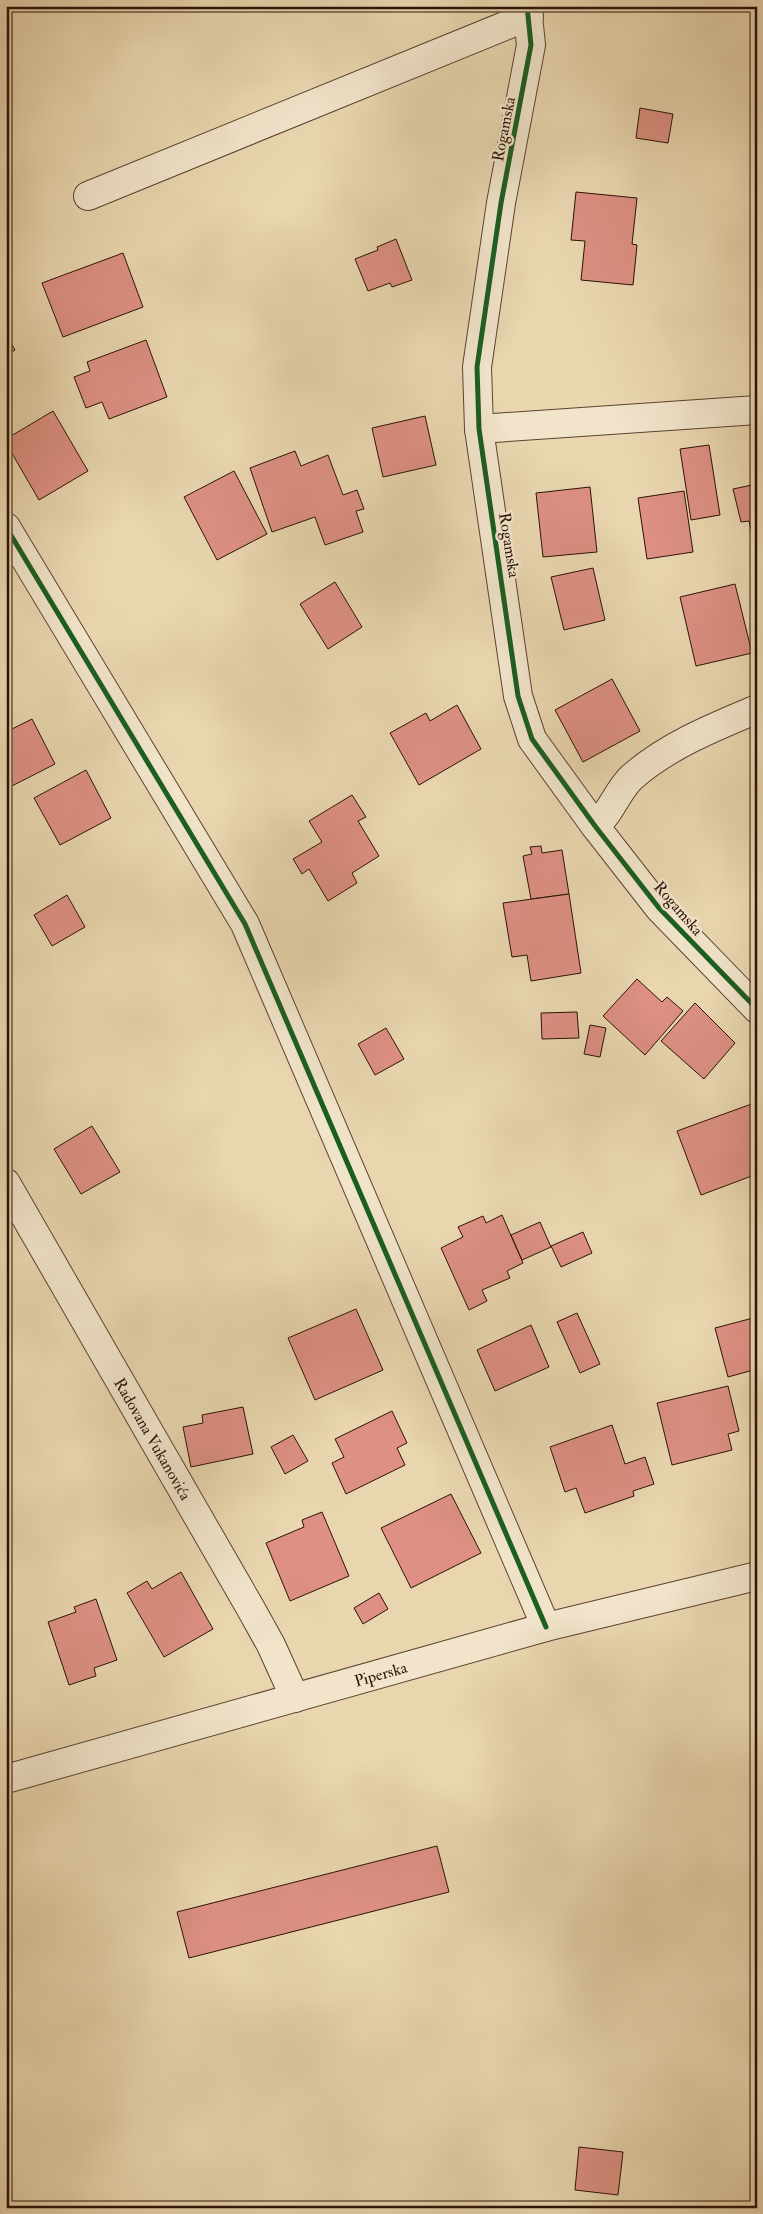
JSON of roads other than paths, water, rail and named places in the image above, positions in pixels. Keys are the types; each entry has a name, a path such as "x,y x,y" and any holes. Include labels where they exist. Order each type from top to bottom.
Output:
{"street":[{"path":"88,196 528,11"},
{"name":"Rogamska","path":"528,11 531,45 501,203 477,367 480,429 518,696 532,739 595,826 659,908 757,1009"},
{"path":"480,429 757,410"},
{"path":"6,527 245,924 546,1627"},
{"path":"595,826 603,818 612,802 631,778 662,755 723,723 757,709"},
{"name":"Radovana Vukanovića","path":"6,1183 251,1609 271,1645 295,1698"},
{"name":"Piperska","path":"6,1779 546,1627 757,1576"}]}
